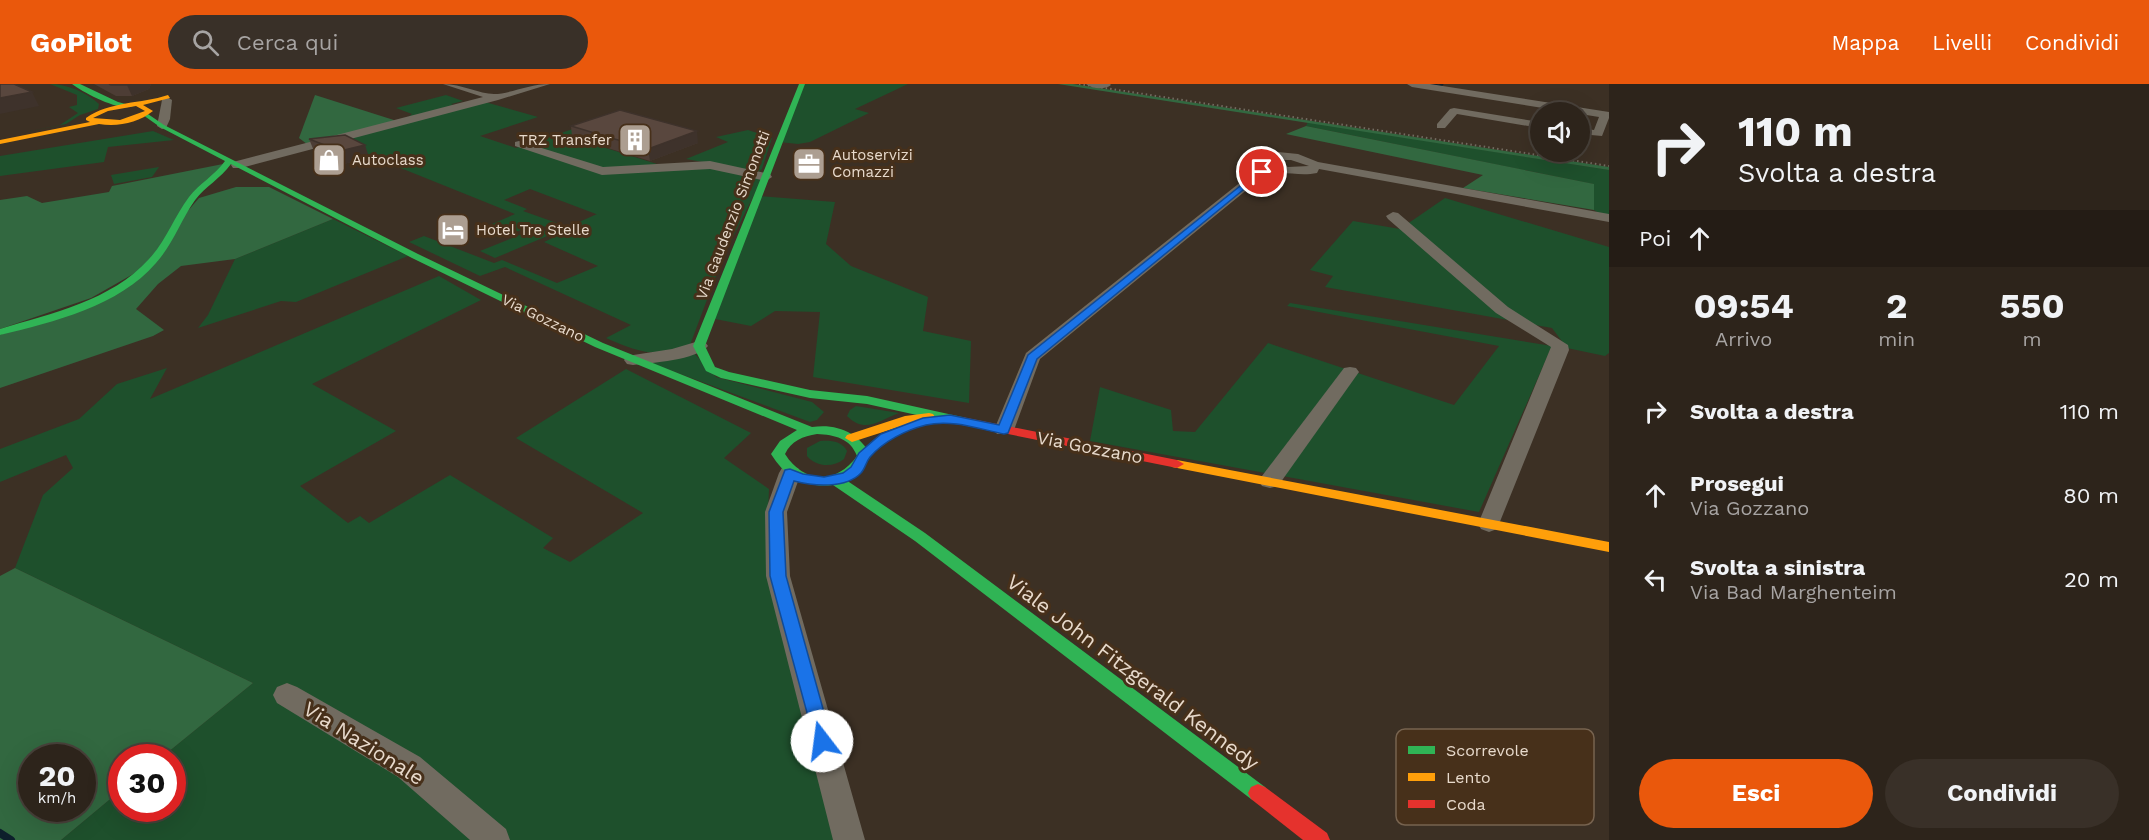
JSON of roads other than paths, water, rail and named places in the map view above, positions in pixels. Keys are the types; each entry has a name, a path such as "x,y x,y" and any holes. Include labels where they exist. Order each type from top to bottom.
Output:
{"street":[{"path":"75,84 99,112 119,121 162,126"},
{"path":"448,84 495,98"},
{"path":"200,193 306,149 545,84"},
{"name":"Via Gaudenzio Simonotti","path":"702,352 802,84"},
{"path":"1091,84 1106,85"},
{"path":"1412,84 1607,115 1598,134 1590,133"},
{"path":"119,121 159,102 168,94"},
{"path":"162,126 168,94"},
{"path":"0,141 67,127 116,104 141,109 162,126 245,173"},
{"path":"1441,126 1454,111 1530,123"},
{"path":"519,144 602,171 711,165 746,175 766,177"},
{"path":"1004,430 1032,357 1262,172 1277,168 1313,170 1315,165 1609,218"},
{"path":"0,332 87,303 140,275 151,264 200,193 220,176 245,173"},
{"name":"Via Gozzano","path":"245,173 275,185 633,360 808,430"},
{"path":"200,193 227,186"},
{"path":"1393,216 1502,310 1559,345 1560,350 1489,524"},
{"path":"633,360 702,352"},
{"name":"Via Gozzano","path":"702,352 710,369 725,375 810,393 867,399 1004,430 1609,548"},
{"path":"1270,481 1350,372"},
{"path":"810,393 824,407 825,430"},
{"path":"828,395 841,414 847,435"},
{"name":"Via Gozzano","path":"743,405 765,420 785,442"},
{"path":"847,435 926,416 950,419"},
{"path":"864,465 858,443 847,435 825,430 808,430 791,437 778,454 783,468 790,473 812,481 836,480 848,476 864,465 885,437 898,430 923,422 950,419"},
{"path":"790,473 776,512 778,576 849,840"},
{"name":"Viale John Fitzgerald Kennedy","path":"836,480 920,537 1320,840"},
{"name":"Viale John Fitzgerald Kennedy","path":"881,494 920,537"},
{"name":"Via Nazionale","path":"287,695 409,767 494,840"}],"waterway":[{"path":"1418,84 1440,86 1442,84"},
{"path":"0,833 11,840"}],"railway":[{"path":"1079,84 1609,166"}],"place":[{"name":"TRZ Transfer","path":"635,140"},
{"name":"Autoclass","path":"329,160"},
{"name":"Autoservizi Comazzi","path":"809,164"},
{"name":"Hotel Tre Stelle","path":"453,230"}]}
